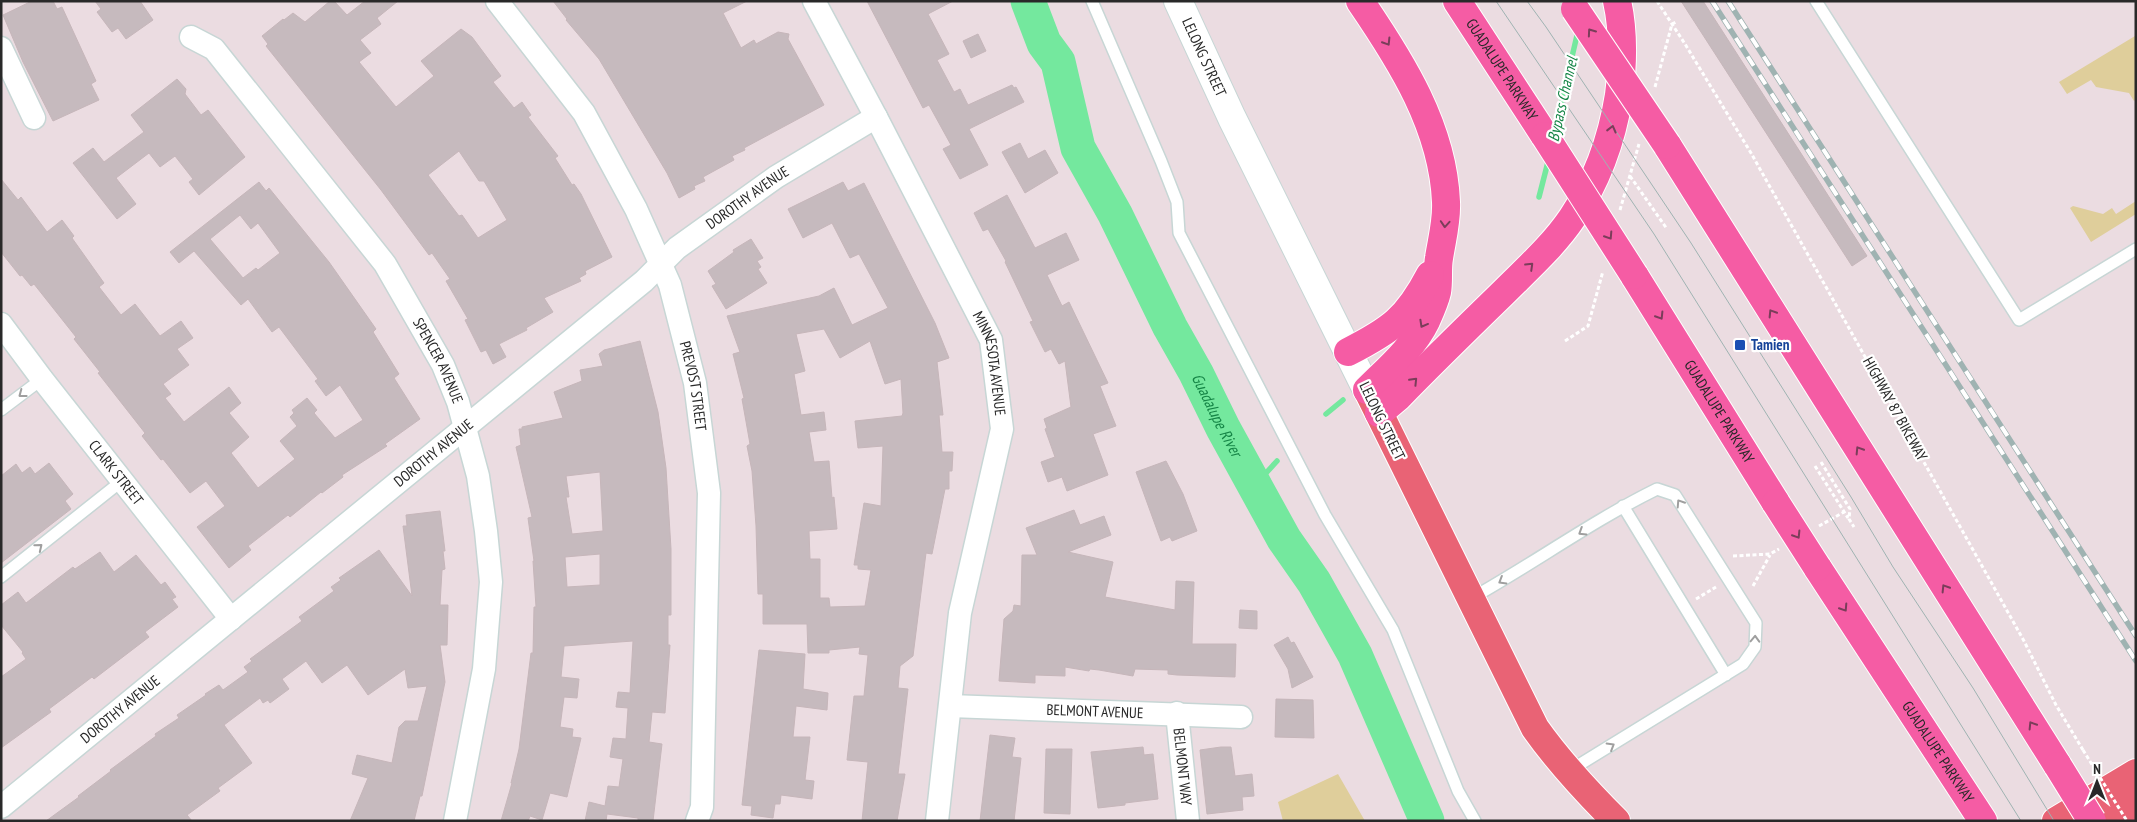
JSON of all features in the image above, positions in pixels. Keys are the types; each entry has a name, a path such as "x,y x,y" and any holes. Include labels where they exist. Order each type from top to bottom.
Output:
{"highway":[{"path":"1360,1 1412,85 1427,117 1438,148 1446,202 1444,232 1438,260 1437,292 1425,322 1373,402"},
{"path":"1443,1 1482,41"},
{"name":"GUADALUPE PARKWAY","path":"1457,1 1634,275 1817,567 1982,819"},
{"path":"1373,402 1398,397 1548,248 1572,219 1591,187 1606,153 1617,109 1623,69 1622,35 1617,1"},
{"path":"1572,5 1667,145 2092,821"},
{"path":"1348,352 1385,332 1402,318 1422,290 1438,260"}],"main road":[{"name":"LELONG STREET","path":"1178,1 1232,118 1535,728 1552,752 1616,821"},
{"path":"2056,821 2136,773"},
{"path":"2109,821 2136,804"}],"street":[{"name":"PREVOST STREET","path":"497,1 584,113 636,209 670,285 695,383 709,494 702,807 697,821"},
{"name":"MINNESOTA AVENUE","path":"814,1 991,340 1002,430 960,613 937,821"},
{"name":"SPENCER AVENUE","path":"191,37 214,49 385,264 443,366 458,402 478,476 491,582 484,669 458,816 455,821"},
{"path":"1,48 34,118"},
{"name":"DOROTHY AVENUE","path":"1,807 644,281 678,248 776,177 876,117"},
{"name":"CLARK STREET","path":"1,324 231,619"},
{"name":"BELMONT AVENUE","path":"950,706 1177,713 1241,717"},
{"name":"BELMONT WAY","path":"1177,713 1188,821"}],"lane":[{"path":"1092,1 1177,202 1179,233 1325,515 1393,630 1458,791 1475,821"},
{"path":"1816,1 2019,320 2136,249"},
{"path":"1,410 42,379"},
{"path":"1,578 123,480"},
{"path":"1470,599 1533,563 1623,506 1657,489 1676,495 1756,623 1756,647 1743,664 1569,771"},
{"path":"1623,506 1726,675"}],"path":[{"name":"HIGHWAY 87 BIKEWAY","path":"1657,1 1674,23 1756,161 2024,641 2056,705 2127,821"},
{"path":"1654,90 1674,23"},
{"path":"1620,213 1641,138"},
{"path":"1630,176 1666,229"},
{"path":"1565,340 1588,326 1604,269"},
{"path":"1815,466 1854,527 1849,519 1850,509 1821,462"},
{"path":"1753,586 1770,554"},
{"path":"1685,607 1729,580"}],"shaded area":[{"path":"2135,36 2136,99 2134,101 2129,93 2096,87 2091,80 2067,94 2059,82"},
{"path":"2136,201 2136,214 2091,242 2070,208 2073,206 2103,214 2112,208 2116,214"},
{"path":"1338,774 1365,821 1283,821 1278,802"}],"building":[{"path":"32,1 53,1 57,9 62,7 96,81 91,84 99,100 53,121 23,62 3,15"},
{"path":"95,1 140,1 153,20 126,39 118,28 112,32 97,12 101,9"},
{"path":"330,1 334,1 347,15 365,1 398,1 377,18 381,24 360,40 371,53 359,62 396,107 434,76 421,61 461,29 472,37 501,76 493,82 514,108 522,102 531,115 528,117 558,156 555,158 572,185 574,184 581,194 612,257 585,271 586,274 579,278 581,281 544,298 553,312 526,328 527,330 499,344 506,357 493,364 486,350 481,352 465,320 468,319 446,281 450,279 432,253 429,255 381,190 266,46 268,44 262,36 283,19 293,13 305,22","holes":["459,151 479,181 484,181 507,220 478,238 462,215 459,216 428,175"]},
{"path":"553,1 747,1 723,13 741,48 754,40 756,44 778,32 789,34 788,39 824,105 744,148 745,150 732,156 734,160 703,177 705,181 694,186 695,189 679,198 667,173 599,59 566,20"},
{"path":"867,1 953,1 928,14 949,54 937,60 954,92 960,89 968,105 1012,85 1014,88 1016,87 1024,102 969,129 988,165 960,179 943,149 951,145 929,105 923,108"},
{"path":"1681,1 1703,1 1867,256 1852,266"},
{"path":"978,34 986,51 971,58 963,41"},
{"path":"177,79 186,89 185,94 201,115 208,110 245,157 199,195 189,182 193,179 175,156 160,167 149,153 116,178 136,204 117,219 73,163 93,148 104,162 144,132 131,115"},
{"path":"1020,143 1028,159 1045,150 1058,173 1025,193 1002,152"},
{"path":"1,179 18,200 21,197 47,232 62,220 74,236 72,238 104,283 99,287 121,315 135,304 160,336 181,321 193,338 177,349 189,365 163,384 171,394 165,398 184,422 229,387 241,403 229,413 249,437 231,453 258,488 295,459 280,441 297,426 290,417 294,413 292,410 307,398 317,410 314,413 335,438 363,420 340,385 326,396 315,381 318,379 279,327 272,332 248,299 241,305 194,251 179,263 170,252 259,182 266,191 269,188 329,262 376,329 373,332 399,374 394,378 420,419 385,444 387,446 342,475 343,477 322,493 290,517 288,515 248,546 251,550 229,568 197,527 225,506 206,481 190,493 142,436 145,433 98,373 100,372 74,339 76,337 34,284 31,286 22,275 20,276 1,252","holes":["240,215 251,229 258,223 280,253 258,270 256,268 243,278 210,239"]},
{"path":"843,182 848,191 864,183 935,323 949,358 937,362 943,415 939,415 942,452 953,452 952,471 949,471 949,489 945,489 932,554 926,553 913,656 900,666 898,688 908,689 898,774 905,774 897,821 862,821 868,762 847,760 854,696 864,696 868,655 859,654 860,647 829,650 829,653 808,653 807,624 763,624 763,594 758,594 752,471 747,446 750,444 742,399 744,398 733,354 740,352 727,316 819,296 834,288 852,325 888,308 859,254 850,258 832,223 803,238 788,209","holes":["824,329 840,358 870,341 885,384 901,379 902,416 855,421 858,448 883,446 881,506 864,503 854,565 858,565 858,569 871,570 865,606 830,607 829,598 820,598 820,559 810,559 809,531 837,529 829,461 814,462 809,432 826,430 824,412 801,415 794,374 805,371 796,334"]},
{"path":"1007,195 1035,248 1066,233 1079,260 1047,275 1062,306 1069,302 1108,383 1100,386 1116,426 1093,434 1108,475 1067,491 1062,477 1048,482 1041,462 1055,457 1045,429 1047,428 1044,419 1071,407 1065,361 1059,364 1051,349 1045,352 1030,322 1033,321 1006,261 988,229 983,231 974,213"},
{"path":"751,239 763,258 757,261 761,267 758,269 767,283 726,309 712,286 716,284 708,271 734,252 733,250"},
{"path":"640,341 658,412 666,468 671,549 671,615 668,615 668,645 670,645 665,713 652,712 649,742 662,744 653,821 638,821 638,818 607,814 606,821 585,821 589,802 605,806 608,786 619,787 623,759 610,757 613,738 626,739 628,708 616,707 618,692 630,693 633,641 564,646 561,677 579,679 577,698 564,697 560,727 573,729 572,737 581,738 567,797 550,793 542,820 530,816 528,821 501,821 519,749 531,653 533,653 534,607 536,607 534,561 528,518 532,517 516,447 521,445 519,429 563,418 554,392 582,381 580,370 603,366 599,354 604,350","holes":["600,472 603,531 572,534 566,497 569,497 566,476","600,554 600,585 567,587 565,557"]},
{"path":"1166,461 1183,494 1197,531 1172,541 1170,537 1161,541 1136,472"},
{"path":"49,463 73,494 65,501 71,509 1,563 1,476 16,464 22,473 30,467 35,474"},
{"path":"1074,510 1080,525 1104,516 1111,535 1068,552 1113,562 1105,597 1175,610 1176,581 1194,582 1192,644 1236,644 1235,677 1177,675 1168,674 1168,670 1135,669 1133,676 1065,667 1065,676 1035,675 1035,683 999,681 1004,619 1013,611 1014,605 1021,606 1022,555 1037,555 1026,528"},
{"path":"440,511 445,551 443,551 445,569 442,570 440,605 448,605 447,645 440,645 445,682 422,796 420,796 414,821 350,821 368,778 352,774 357,755 392,763 399,727 405,721 418,721 427,686 408,688 405,669 368,695 347,665 322,683 306,661 282,679 289,689 270,703 268,700 263,703 260,698 224,725 252,763 218,788 220,791 187,815 192,821 46,821 156,736 155,734 179,718 177,715 205,694 219,685 223,690 248,672 244,667 252,661 250,659 302,621 299,617 334,591 331,587 341,580 339,578 379,550 412,596 403,526 407,526 406,515"},
{"path":"100,552 114,572 136,555 161,585 165,582 176,597 172,599 178,607 145,632 149,637 94,679 92,677 49,709 51,712 1,748 1,677 26,659 23,652 1,625 1,605 18,592 26,603 73,567 75,569"},
{"path":"1240,610 1257,611 1257,629 1239,628"},
{"path":"1288,637 1291,643 1294,642 1313,677 1292,688 1288,669 1274,645"},
{"path":"759,650 805,654 803,689 828,693 827,710 796,706 793,737 810,737 805,780 814,781 812,799 781,795 780,804 775,804 773,818 751,815 752,806 742,805"},
{"path":"1276,699 1313,700 1314,738 1275,737"},
{"path":"990,735 1015,738 1012,757 1021,758 1014,821 980,821"},
{"path":"1143,747 1144,755 1153,754 1158,799 1098,808 1091,752"},
{"path":"1231,747 1235,776 1252,774 1254,796 1242,797 1243,810 1207,814 1200,750"},
{"path":"1046,749 1072,749 1070,814 1044,813"}],"waterway":[{"name":"Guadalupe River","path":"1028,1 1044,43 1058,62 1078,148 1115,214 1170,327 1196,373 1223,428 1284,539 1314,582 1355,655 1427,821"},
{"name":"Bypass Channel","path":"1554,134 1578,31"},
{"name":"Bypass Channel","path":"1539,197 1549,158"},
{"name":"Bypass Channel","path":"1326,414 1343,400"},
{"name":"Bypass Channel","path":"1255,485 1277,461"}],"tram line":[{"path":"1496,1 1654,234 2021,821"},
{"path":"1527,1 1691,243 1893,567 1973,688 2054,821"}],"railway":[{"path":"1712,1 2136,661"},
{"path":"1728,1 2136,636"}],"place":[{"name":"Tamien","path":"1740,345"}]}
